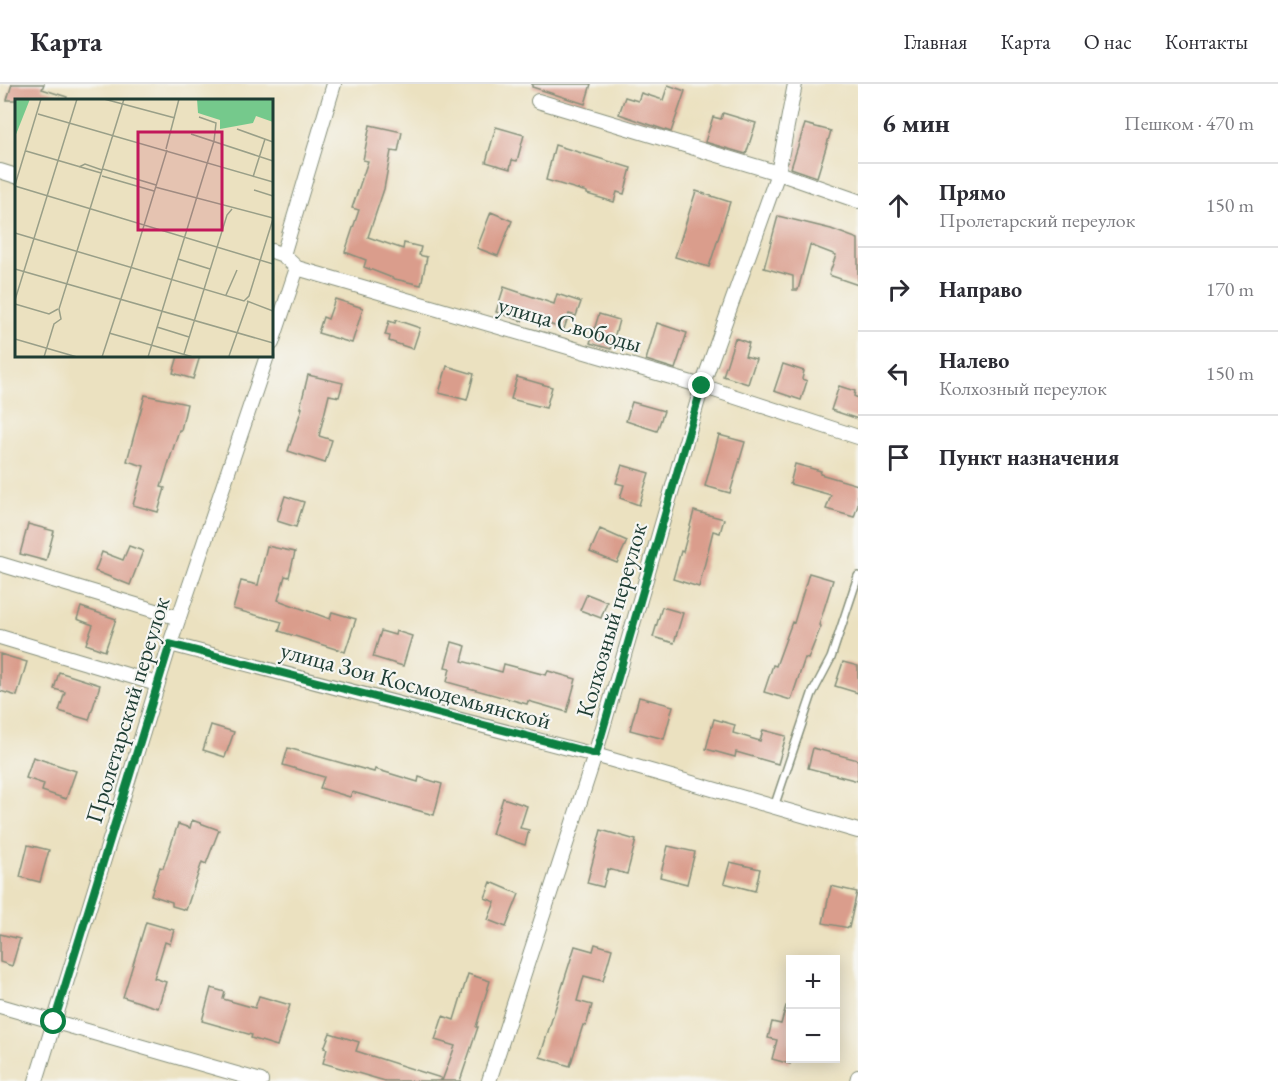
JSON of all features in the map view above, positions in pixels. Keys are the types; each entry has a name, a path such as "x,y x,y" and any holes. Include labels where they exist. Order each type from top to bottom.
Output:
{"street":[{"path":"278,253 334,84"},
{"name":"Колхозный переулок","path":"489,1081 596,754 702,386 778,173 795,84"},
{"path":"537,101 778,173 858,201"},
{"path":"0,171 15,176"},
{"name":"улица Свободы","path":"278,253 297,268 702,386 858,436"},
{"path":"273,340 297,268"},
{"name":"Пролетарский переулок","path":"36,1081 157,684 267,357"},
{"path":"0,564 179,618"},
{"path":"0,637 157,684"},
{"name":"улица Зои Космодемьянской","path":"170,644 596,754 858,831"},
{"path":"0,1006 261,1081"},
{"path":"857,1081 858,1077"}],"lane":[{"path":"774,807 812,694 831,658 858,576"}],"building":[{"path":"12,84 44,84 42,89 67,97 66,99 7,100"},
{"path":"532,84 591,84 585,104 532,87"},
{"path":"668,85 685,91 671,132 619,114 625,97 638,101 641,93 663,100"},
{"path":"723,113 756,123 746,154 705,142 713,117 721,119"},
{"path":"805,124 831,131 817,177 791,168"},
{"path":"370,125 402,132 398,152 391,151 384,189 368,237 403,249 404,243 421,247 419,255 427,257 421,285 395,279 364,267 366,260 345,252 359,210 352,208 368,161 363,160"},
{"path":"496,127 524,135 517,161 512,160 510,169 486,162"},
{"path":"555,145 631,168 624,194 617,192 614,202 546,180"},
{"path":"696,191 730,202 709,267 675,257"},
{"path":"491,212 512,221 498,256 477,248"},
{"path":"778,216 831,229 858,239 858,285 829,275 836,255 810,245 798,290 793,290 793,276 764,268"},
{"path":"504,287 554,304 557,294 581,302 576,316 569,314 564,329 524,316 522,321 496,312"},
{"path":"335,299 363,308 352,343 318,333 323,317 328,319"},
{"path":"599,314 619,320 611,349 590,343"},
{"path":"396,320 420,328 413,349 389,341 390,336 385,335 389,321 395,323"},
{"path":"657,323 687,333 675,369 646,360"},
{"path":"735,338 749,343 745,356 756,359 748,384 723,376"},
{"path":"178,357 200,357 193,379 173,373"},
{"path":"783,364 804,371 802,379 807,381 801,400 774,391"},
{"path":"447,366 474,374 467,400 439,393"},
{"path":"308,375 343,383 339,397 329,395 319,436 332,440 325,463 288,451 302,408 300,408"},
{"path":"517,377 552,387 546,408 511,399"},
{"path":"839,386 855,391 854,396 858,398 858,419 831,410"},
{"path":"145,395 187,404 181,430 179,430 161,487 165,488 158,512 133,505 144,466 127,461"},
{"path":"632,402 664,411 657,431 626,421"},
{"path":"719,435 745,442 730,493 705,486"},
{"path":"795,464 858,485 858,505 854,517 826,509 831,495 790,484"},
{"path":"622,465 649,473 639,505 620,498 624,485 616,483"},
{"path":"285,496 304,502 296,527 277,521"},
{"path":"694,511 724,519 720,533 713,531 699,587 673,579"},
{"path":"28,524 54,531 46,561 20,554"},
{"path":"600,529 627,541 617,563 590,552"},
{"path":"129,546 143,551 130,585 95,571 102,552 123,560"},
{"path":"267,546 295,552 289,577 285,576 278,600 330,619 332,612 356,619 345,652 279,631 282,622 233,609 241,581 258,585"},
{"path":"809,573 833,580 819,625 821,626 808,659 805,658 791,700 764,692 773,665 776,666 792,622 794,623"},
{"path":"587,594 607,602 601,618 580,610"},
{"path":"81,607 116,619 105,651 86,644 93,625 77,619"},
{"path":"662,607 683,613 674,643 653,637"},
{"path":"381,631 395,635 396,631 412,636 403,666 373,657"},
{"path":"452,642 466,646 462,661 502,672 504,664 546,675 548,671 576,679 567,712 528,701 527,704 447,682 450,668 445,667"},
{"path":"0,654 27,662 17,696 0,691"},
{"path":"843,662 858,666 858,693 835,686"},
{"path":"59,672 100,685 89,720 59,711 65,692 54,689"},
{"path":"639,697 673,706 664,739 630,730"},
{"path":"714,719 735,725 733,733 760,741 763,730 786,736 778,764 736,752 735,757 706,749"},
{"path":"211,725 234,732 225,757 203,750"},
{"path":"288,748 374,772 375,769 418,782 419,777 442,784 434,815 352,792 350,797 320,788 324,777 283,765"},
{"path":"813,748 858,760 858,781 808,768"},
{"path":"33,757 76,771 66,799 42,791 44,784 26,778"},
{"path":"503,798 527,806 520,828 529,830 525,845 492,834"},
{"path":"192,820 219,830 206,864 202,862 186,910 172,906 172,902 151,895 178,824 190,828"},
{"path":"601,830 636,840 627,874 608,869 603,887 587,883"},
{"path":"28,845 49,850 40,882 20,877"},
{"path":"668,846 695,852 687,884 660,877"},
{"path":"730,862 760,869 755,891 724,883"},
{"path":"491,882 519,894 506,927 488,920 495,902 485,898"},
{"path":"831,886 857,892 849,928 823,923"},
{"path":"146,922 174,930 170,944 165,942 154,978 166,982 158,1008 123,997"},
{"path":"0,934 20,939 12,966 0,962"},
{"path":"595,944 612,949 603,981 584,976 577,1001 592,1005 570,1066 540,1057 575,946 593,951"},
{"path":"468,974 490,981 460,1081 442,1081 455,1046 435,1040 443,1016 454,1020"},
{"path":"211,988 225,992 223,999 255,1008 259,996 290,1005 277,1046 251,1038 252,1035 202,1021"},
{"path":"786,1006 786,1063 772,1059 777,1040 768,1038 772,1022 781,1024"},
{"path":"330,1033 359,1042 356,1051 441,1078 441,1081 385,1081 323,1063 327,1049 324,1048"}],"route":[{"path":"54,1022 170,644 596,754 702,386"}]}
